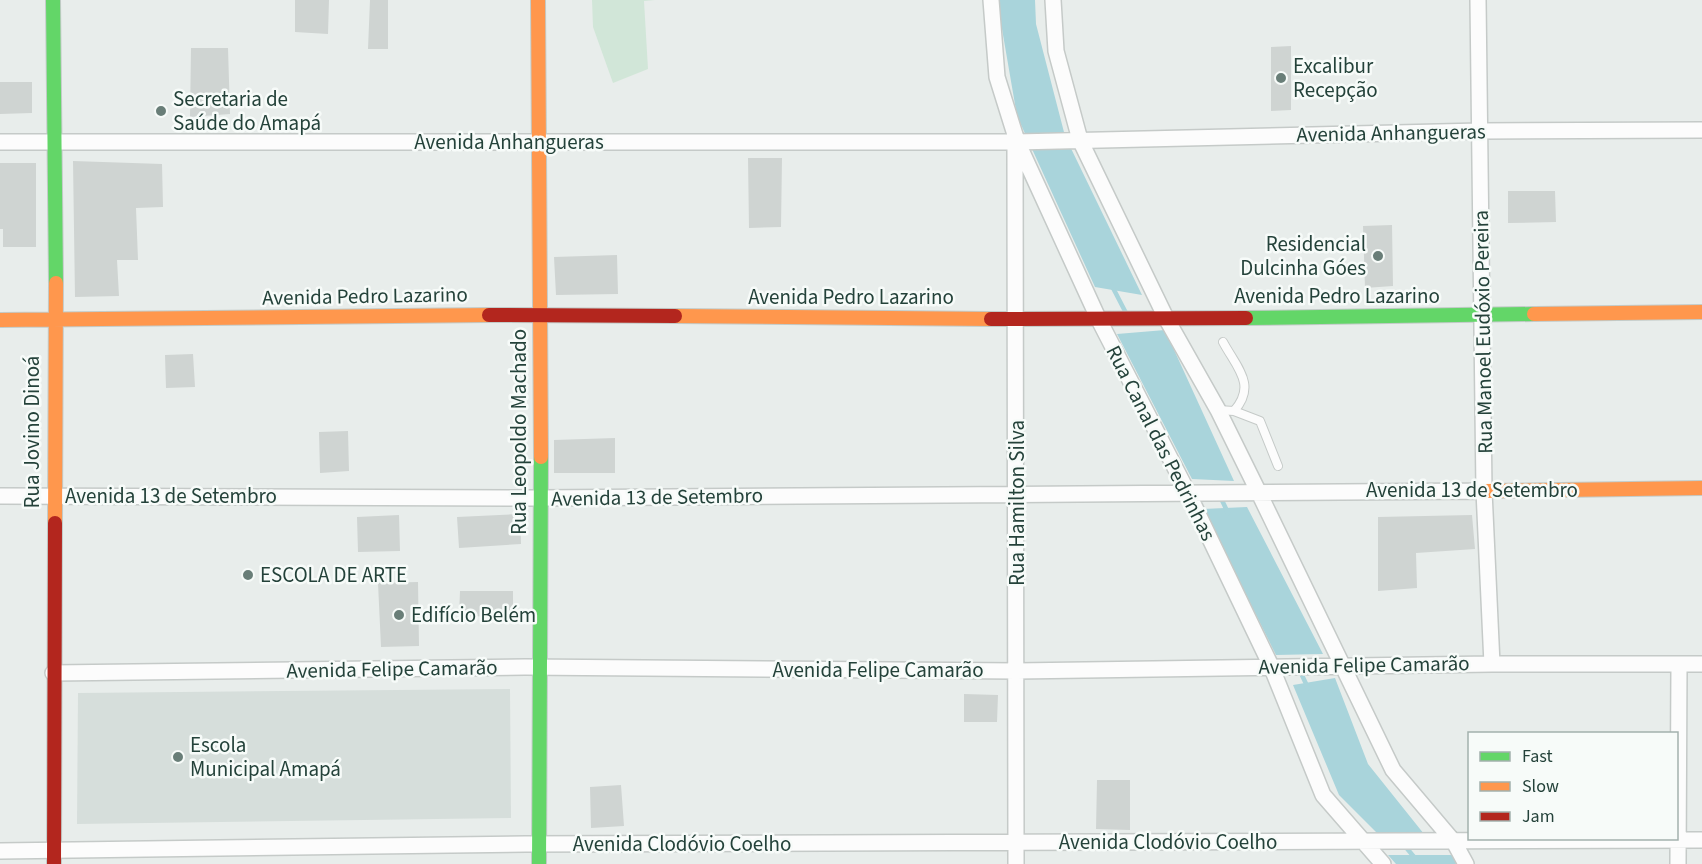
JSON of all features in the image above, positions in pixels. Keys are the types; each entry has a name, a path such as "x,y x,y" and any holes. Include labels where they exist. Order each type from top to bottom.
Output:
{"main road":[{"name":"Rua Jovino Dinoá","path":"53,0 56,142 53,495 54,857"},
{"name":"Rua Leopoldo Machado","path":"538,0 541,143 539,864"},
{"name":"Avenida Pedro Lazarino","path":"0,320 540,315 1099,320 1702,312"},
{"name":"Avenida 13 de Setembro","path":"1484,491 1702,488"}],"street":[{"name":"Rua Canal das Pedrinhas","path":"991,0 997,77 1019,141 1099,320 1277,666 1323,795 1383,864"},
{"path":"1053,0 1056,51 1077,140 1166,318 1218,410 1258,491 1337,667 1393,770 1466,864"},
{"name":"Rua Manoel Eudóxio Pereira","path":"1478,0 1484,491 1492,664"},
{"name":"Avenida Anhangueras","path":"0,142 1019,141 1480,131 1702,130"},
{"name":"Rua Hamilton Silva","path":"1016,864 1019,141"},
{"name":"Avenida 13 de Setembro","path":"0,495 541,498 1484,491"},
{"name":"Avenida Felipe Camarão","path":"53,673 540,667 1017,671 1277,666 1702,664"},
{"path":"1678,864 1679,665"},
{"path":"1448,842 1702,840"},
{"name":"Avenida Clodóvio Coelho","path":"0,850 54,857 539,844 1448,842"}],"lane":[{"path":"1223,342 1246,386 1243,401 1234,411"},
{"path":"1218,410 1234,411 1260,420 1278,466"}],"shaded area":[{"path":"510,689 511,818 77,824 78,693"}],"green space":[{"path":"592,0 655,0 644,1 648,69 613,83 593,27"}],"water":[{"path":"997,0 1035,0 1036,24 1065,136 1142,295 1095,287 1017,116"},
{"path":"1165,330 1234,481 1192,479 1117,334"},
{"path":"1247,507 1323,654 1276,655 1203,509"},
{"path":"1335,678 1368,764 1424,834 1379,835 1339,795 1293,685"},
{"path":"1388,855 1453,855 1456,864 1396,864"}],"building":[{"path":"295,0 329,0 328,34 295,32"},
{"path":"370,0 388,0 388,49 368,49"},
{"name":"Excalibur Recepção","path":"1291,46 1291,110 1271,111 1271,47"},
{"path":"191,48 228,48 230,114 190,117"},
{"path":"0,82 32,82 32,113 0,114"},
{"path":"748,158 782,158 781,227 749,228"},
{"path":"73,161 162,164 163,207 136,208 138,260 117,260 119,296 75,297"},
{"path":"0,163 36,163 36,247 3,247 3,229 0,229"},
{"path":"1508,191 1555,191 1556,222 1508,223"},
{"name":"Residencial Dulcinha Góes","path":"1392,225 1393,286 1365,288 1363,226"},
{"path":"617,255 618,294 556,295 554,257"},
{"path":"193,354 195,387 166,388 165,355"},
{"path":"348,431 349,471 320,473 319,432"},
{"path":"615,438 615,473 554,473 554,440"},
{"path":"520,514 521,544 459,548 457,517"},
{"path":"399,515 400,551 358,552 357,517"},
{"path":"1472,515 1475,549 1416,553 1417,588 1378,591 1378,517"},
{"name":"Edifício Belém","path":"418,582 419,646 381,647 378,583"},
{"path":"460,591 513,591 513,617 459,616"},
{"path":"964,694 998,695 997,722 964,722"},
{"path":"1097,780 1130,780 1130,830 1096,829"},
{"path":"621,785 624,826 591,828 590,787"}],"waterway":[{"path":"1112,286 1126,313"},
{"path":"1220,496 1228,513"},
{"path":"1300,671 1308,688"},
{"path":"1404,845 1420,864"}],"traffic: fast":[{"path":"53,0 56,283"},
{"path":"1246,318 1534,314"},
{"path":"539,864 541,457"}],"traffic: slow":[{"path":"538,0 541,457"},
{"path":"55,523 56,283"},
{"path":"1534,314 1702,312"},
{"path":"0,320 489,315"},
{"path":"675,316 991,319"},
{"path":"1484,491 1702,488"}],"traffic: jam":[{"path":"489,315 675,316"},
{"path":"991,319 1246,318"},
{"path":"54,864 55,523"}],"place":[{"name":"Excalibur Recepção","path":"1281,78"},
{"name":"Secretaria de Saúde do Amapá","path":"161,111"},
{"name":"Residencial Dulcinha Góes","path":"1378,256"},
{"name":"ESCOLA DE ARTE","path":"248,575"},
{"name":"Edifício Belém","path":"399,615"},
{"name":"Escola Municipal Amapá","path":"178,757"}]}
